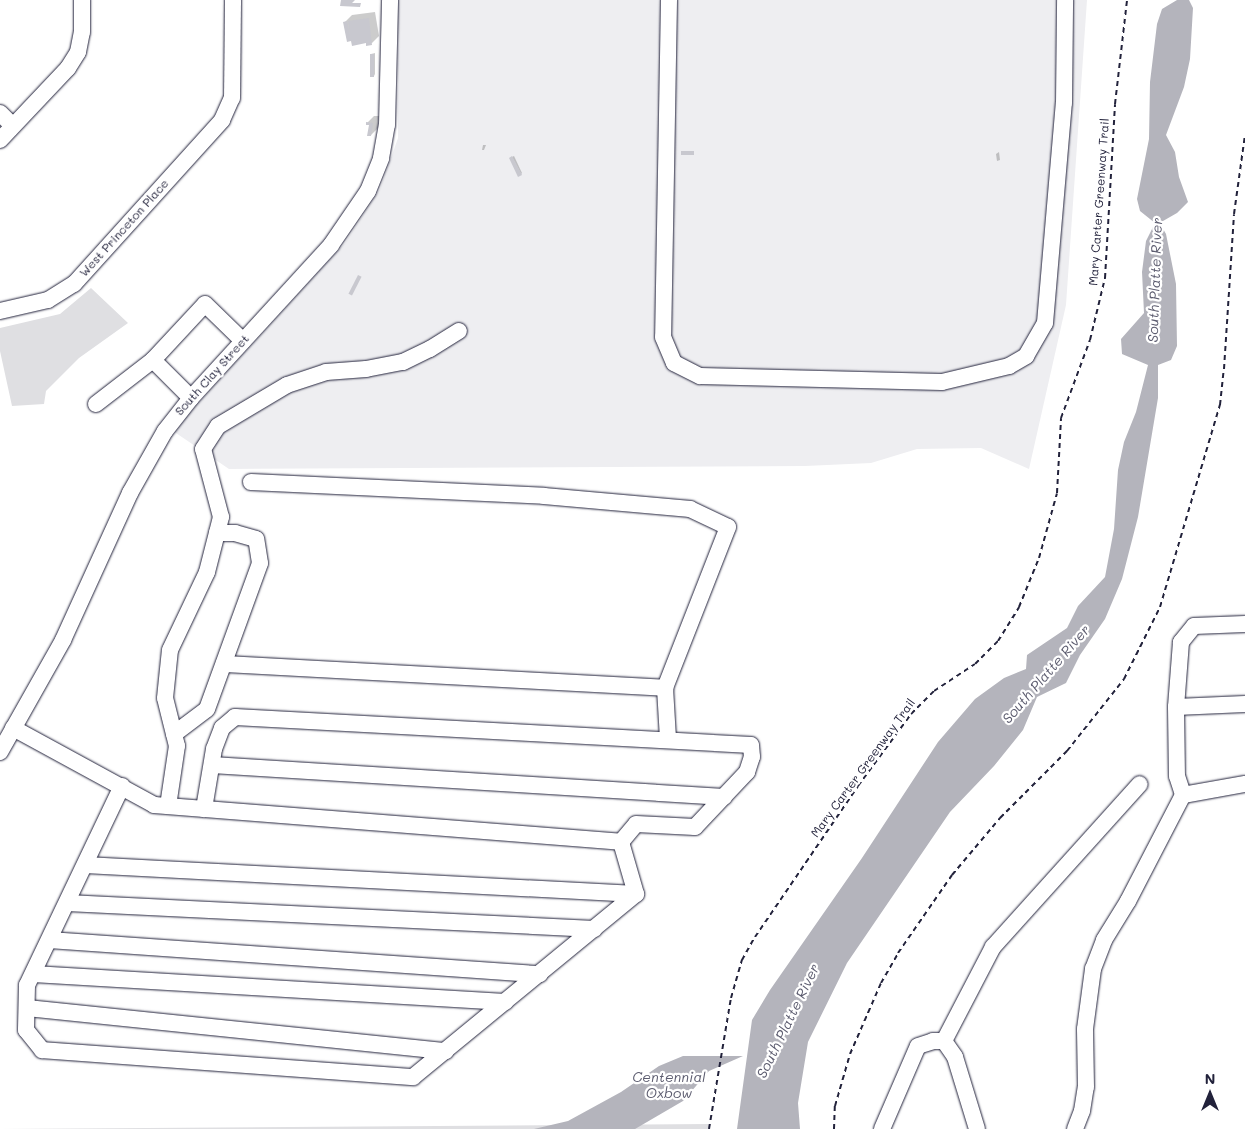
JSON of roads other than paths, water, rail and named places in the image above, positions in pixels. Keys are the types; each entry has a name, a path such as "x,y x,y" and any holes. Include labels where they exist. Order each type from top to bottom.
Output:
{"street":[{"path":"0,140 12,125 68,68 78,52 82,32 82,0"},
{"name":"West Princeton Place","path":"0,311 48,300 74,284 227,112 232,98 233,0"},
{"name":"South Clay Street","path":"0,752 74,618 146,461 164,431 191,398 331,244 368,191 386,136 390,0"},
{"path":"669,0 663,337 674,363 700,376 942,382 1008,366 1026,356 1045,323 1064,103 1065,0"},
{"path":"0,113 12,125"},
{"path":"96,404 153,360 205,304 243,341"},
{"path":"168,806 177,746 165,698 170,650 207,572 221,517 203,449 218,426 287,385 326,372 366,369 403,362 430,349 458,331"},
{"path":"153,360 191,398"},
{"path":"251,482 544,496 690,509 728,527 665,688 668,739"},
{"path":"174,734 207,709 260,563 256,539 235,533 217,533"},
{"path":"1075,1129 1082,1111 1086,1087 1085,1029 1093,969 1104,940 1128,901 1183,795 1177,776 1176,707 1181,642 1194,626 1245,624"},
{"path":"224,664 665,688"},
{"path":"1176,707 1245,704"},
{"path":"207,709 222,728"},
{"path":"204,808 222,728 235,717 751,745 752,756 747,772 695,827 636,824 621,842"},
{"path":"14,728 154,804 621,842"},
{"path":"212,766 724,798"},
{"path":"944,1041 993,947 1140,784"},
{"path":"1183,795 1245,784"},
{"path":"122,786 27,985 26,1030 42,1050 414,1077 636,894"},
{"path":"621,842 636,894"},
{"path":"85,865 636,894"},
{"path":"67,903 594,929"},
{"path":"49,940 540,974"},
{"path":"33,974 505,1002"},
{"path":"27,1008 446,1051"},
{"path":"882,1129 918,1046 933,1041 944,1041"},
{"path":"944,1041 955,1057 977,1129"}],"water":[{"name":"South Platte River","path":"1177,0 1189,0 1193,8 1190,59 1184,87 1166,135 1175,152 1179,177 1188,202 1177,213 1163,221 1162,227 1166,234 1176,284 1177,346 1171,360 1158,365 1158,398 1138,517 1122,579 1105,619 1080,655 1066,683 1037,697 1023,730 994,766 950,812 847,963 808,1042 798,1103 800,1129 737,1129 752,1020 770,990 862,858 938,742 975,699 1004,678 1026,669 1027,655 1067,628 1078,606 1105,577 1114,529 1118,470 1124,442 1136,412 1148,365 1122,354 1121,339 1144,313 1142,272 1146,241 1155,223 1140,211 1137,199 1149,139 1150,82 1157,24 1162,9"},
{"name":"Centennial Oxbow","path":"683,1056 743,1056 709,1071 683,1101 635,1129 534,1129 568,1121 621,1092 659,1066"}]}
